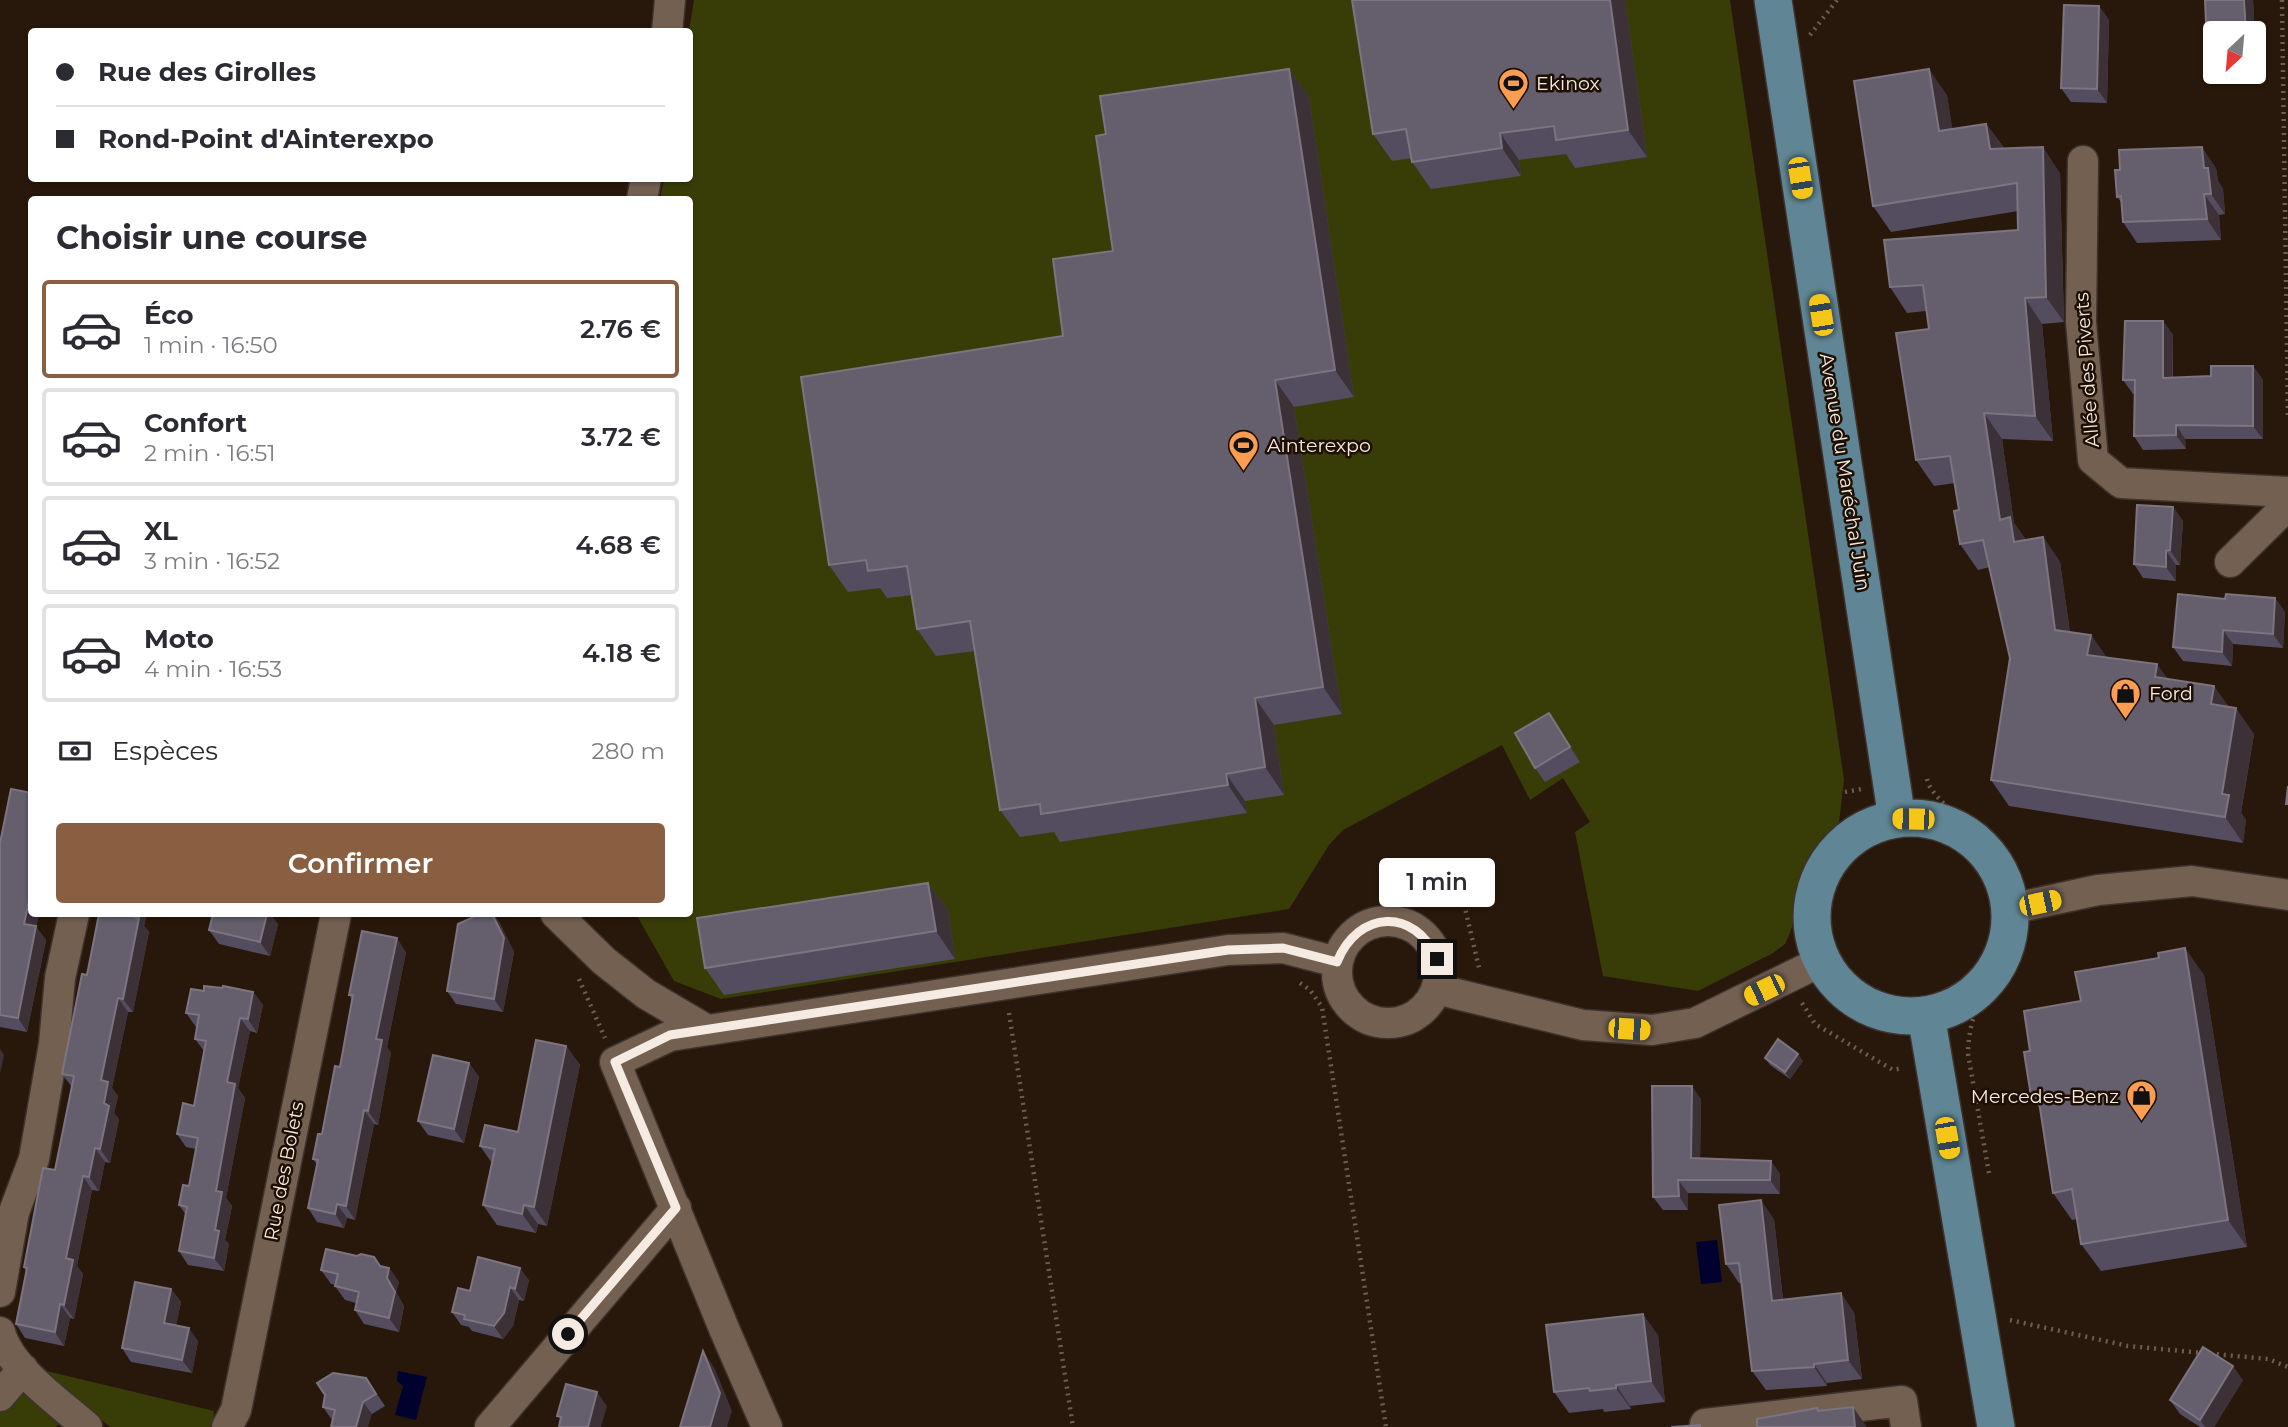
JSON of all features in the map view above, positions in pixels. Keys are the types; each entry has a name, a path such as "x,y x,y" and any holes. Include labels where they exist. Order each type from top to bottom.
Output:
{"main road":[{"name":"Avenue du Maréchal Juin","path":"1773,0 1897,819"},
{"path":"1897,819 1929,819 1960,830 1985,851 1994,863 2002,878 2010,909 2009,934 2002,958 1989,979 1971,996 1950,1009 1926,1015 1900,1016 1874,1009 1851,996 1834,981 1814,940 1812,907 1821,875 1839,848 1866,828 1897,819"},
{"path":"1926,1015 1951,1058 1999,1314 1996,1427"}],"street":[{"path":"667,28 670,0"},
{"name":"Allée des Piverts","path":"2082,161 2081,322 2093,460 2121,483 2288,492"},
{"path":"2231,562 2288,505"},
{"path":"2010,909 2098,890 2192,881 2288,895"},
{"path":"0,1292 14,1212 34,1159 54,1044 60,978 73,917"},
{"name":"Rue des Bolets","path":"227,1427 236,1410 335,917"},
{"path":"559,917 604,961 646,994 707,1030"},
{"path":"1394,922 1409,926 1422,934 1434,952 1439,974 1436,989 1427,1005 1414,1016 1397,1022 1379,1022 1362,1016 1350,1006 1341,993 1337,962 1352,935 1364,926 1394,922"},
{"path":"767,1427 615,1062 670,1035 1228,950 1290,950 1337,962"},
{"path":"1436,989 1583,1025 1652,1030 1695,1023 1822,961"},
{"path":"490,1427 676,1208"},
{"path":"0,1332 3,1344 23,1369 87,1427"},
{"path":"0,1396 23,1369"},
{"path":"1705,1424 1902,1401 1906,1427"}],"path":[{"path":"2281,0 2288,419"},
{"path":"1927,784 2004,857"},
{"path":"1456,870 1486,1002"},
{"path":"1290,950 1292,978 1310,990 1322,1007 1386,1427"},
{"path":"1787,979 1815,1024 1893,1070 1951,1058 1968,1040 1981,999 2014,952"},
{"path":"577,974 615,1062"},
{"path":"1005,985 1073,1427"},
{"path":"1951,1058 1990,1185"},
{"path":"1999,1314 2013,1334"},
{"path":"1999,1314 2128,1346 2268,1359 2288,1367"}],"green space":[{"name":"Ainterexpo","path":"694,0 1730,0 1844,780 1839,822 1800,900 1785,944 1773,953 1698,991 1603,976 1575,832 1590,822 1563,778 1530,800 1502,745 1343,830 1329,845 1289,909 721,999 674,981 638,917 693,917 693,196 661,196 663,182 693,182 693,28 689,28"},
{"path":"0,1362 61,1422 56,1427 0,1427"},
{"path":"42,1370 214,1411 212,1427 110,1427"}],"water":[{"path":"1717,1240 1722,1282 1701,1284 1696,1242"},
{"path":"398,1371 427,1377 416,1420 395,1415 403,1386 397,1381"}],"building":[{"name":"Ekinox","path":"1352,0 1610,0 1628,130 1556,140 1554,126 1500,133 1502,148 1412,162 1406,129 1373,134"},
{"path":"2205,0 2244,0 2245,21 2206,21"},
{"path":"2064,5 2099,6 2097,89 2061,88"},
{"path":"1289,69 1335,370 1275,380 1323,687 1255,698 1265,767 1226,774 1228,785 1041,814 1040,804 1000,810 970,621 917,629 907,566 868,571 866,560 829,565 801,377 1063,336 1053,259 1113,251 1096,136 1106,134 1100,96"},
{"path":"1929,69 1939,131 1986,124 1990,149 2043,147 2046,297 2025,298 2035,416 1984,413 2000,520 2010,517 2014,542 2043,537 2055,630 2091,635 2087,655 2157,664 2155,677 2214,686 2211,704 2236,708 2222,794 2229,795 2225,817 1991,780 2010,658 1983,540 1960,544 1954,511 1959,510 1950,456 1916,460 1896,333 1929,329 1923,285 1890,287 1884,240 2018,230 2017,183 1873,206 1854,81"},
{"path":"2202,147 2211,194 2204,194 2207,219 2123,222 2121,196 2117,197 2115,170 2120,170 2119,150"},
{"path":"2125,321 2163,321 2163,378 2211,376 2211,366 2253,366 2253,426 2176,425 2176,435 2134,436 2135,380 2123,380"},
{"path":"2137,505 2173,507 2166,567 2134,564"},
{"path":"2178,594 2225,599 2226,594 2275,598 2273,634 2223,630 2222,652 2173,647"},
{"path":"1549,713 1570,747 1535,768 1515,733"},
{"path":"11,789 28,792 28,906 24,924 36,926 18,1018 0,1015 0,843"},
{"path":"928,883 936,931 705,968 697,918"},
{"path":"98,917 139,918 123,999 118,998 101,1080 108,1082 104,1103 109,1106 100,1149 95,1148 89,1177 83,1176 66,1258 73,1260 64,1305 60,1304 55,1332 16,1324 43,1168 55,1170 74,1076 62,1074 82,974 87,975"},
{"path":"212,917 266,917 260,942 209,930"},
{"path":"473,917 494,917 504,938 494,999 447,991 458,924"},
{"path":"362,931 397,938 376,1039 382,1040 368,1111 364,1110 346,1206 337,1204 335,1214 308,1208 318,1160 313,1159 318,1134 322,1134 335,1066 340,1067 353,995 349,995"},
{"name":"Mercedes-Benz","path":"2185,948 2228,1220 2081,1244 2072,1189 2053,1193 2038,1095 2031,1096 2024,1052 2030,1051 2024,1011 2081,1001 2075,972 2159,958 2158,953"},
{"path":"204,986 223,986 253,992 248,1019 240,1018 227,1082 235,1084 216,1191 222,1192 215,1230 219,1231 214,1258 179,1251 187,1207 179,1205 183,1185 189,1186 198,1138 177,1134 183,1103 194,1106 206,1041 195,1039 199,1015 186,1013 191,989 204,991"},
{"path":"1778,1039 1798,1054 1785,1072 1765,1058"},
{"path":"536,1040 566,1046 534,1207 524,1205 522,1214 483,1205 495,1149 480,1146 485,1125 518,1132"},
{"path":"433,1055 469,1063 454,1129 418,1121"},
{"path":"1652,1086 1692,1086 1691,1158 1771,1161 1770,1180 1678,1180 1679,1196 1653,1197"},
{"path":"1761,1200 1772,1301 1841,1293 1848,1360 1814,1364 1814,1367 1752,1371 1739,1263 1726,1264 1719,1205"},
{"path":"326,1249 374,1257 380,1266 389,1268 387,1278 395,1292 389,1318 355,1310 359,1292 335,1286 338,1274 321,1270"},
{"path":"478,1257 520,1268 515,1289 510,1287 504,1313 494,1326 464,1319 465,1315 452,1312 458,1288 470,1291"},
{"path":"135,1282 171,1289 164,1323 189,1328 182,1360 122,1348"},
{"path":"1643,1314 1651,1381 1590,1391 1589,1388 1554,1392 1546,1325"},
{"path":"2203,1347 2233,1366 2200,1420 2170,1400"},
{"path":"703,1351 720,1393 710,1427 680,1427"},
{"path":"333,1373 366,1378 376,1394 363,1402 356,1427 331,1427 335,1410 323,1407 325,1395 317,1383"},
{"path":"566,1384 597,1392 588,1427 559,1427 561,1417 557,1416"},
{"path":"1853,1407 1855,1427 1757,1427 1757,1419 1817,1408 1818,1411"}],"place":[{"name":"Ekinox","path":"1513,110"},
{"name":"Ainterexpo","path":"1244,472"},
{"name":"Ford","path":"2126,720"},
{"name":"Mercedes-Benz","path":"2142,1123"}],"route":[{"path":"568,1334 676,1208 615,1062 670,1035 1228,950 1283,948 1337,962 1352,935 1364,926 1379,922 1409,926 1422,934 1437,959"}]}
